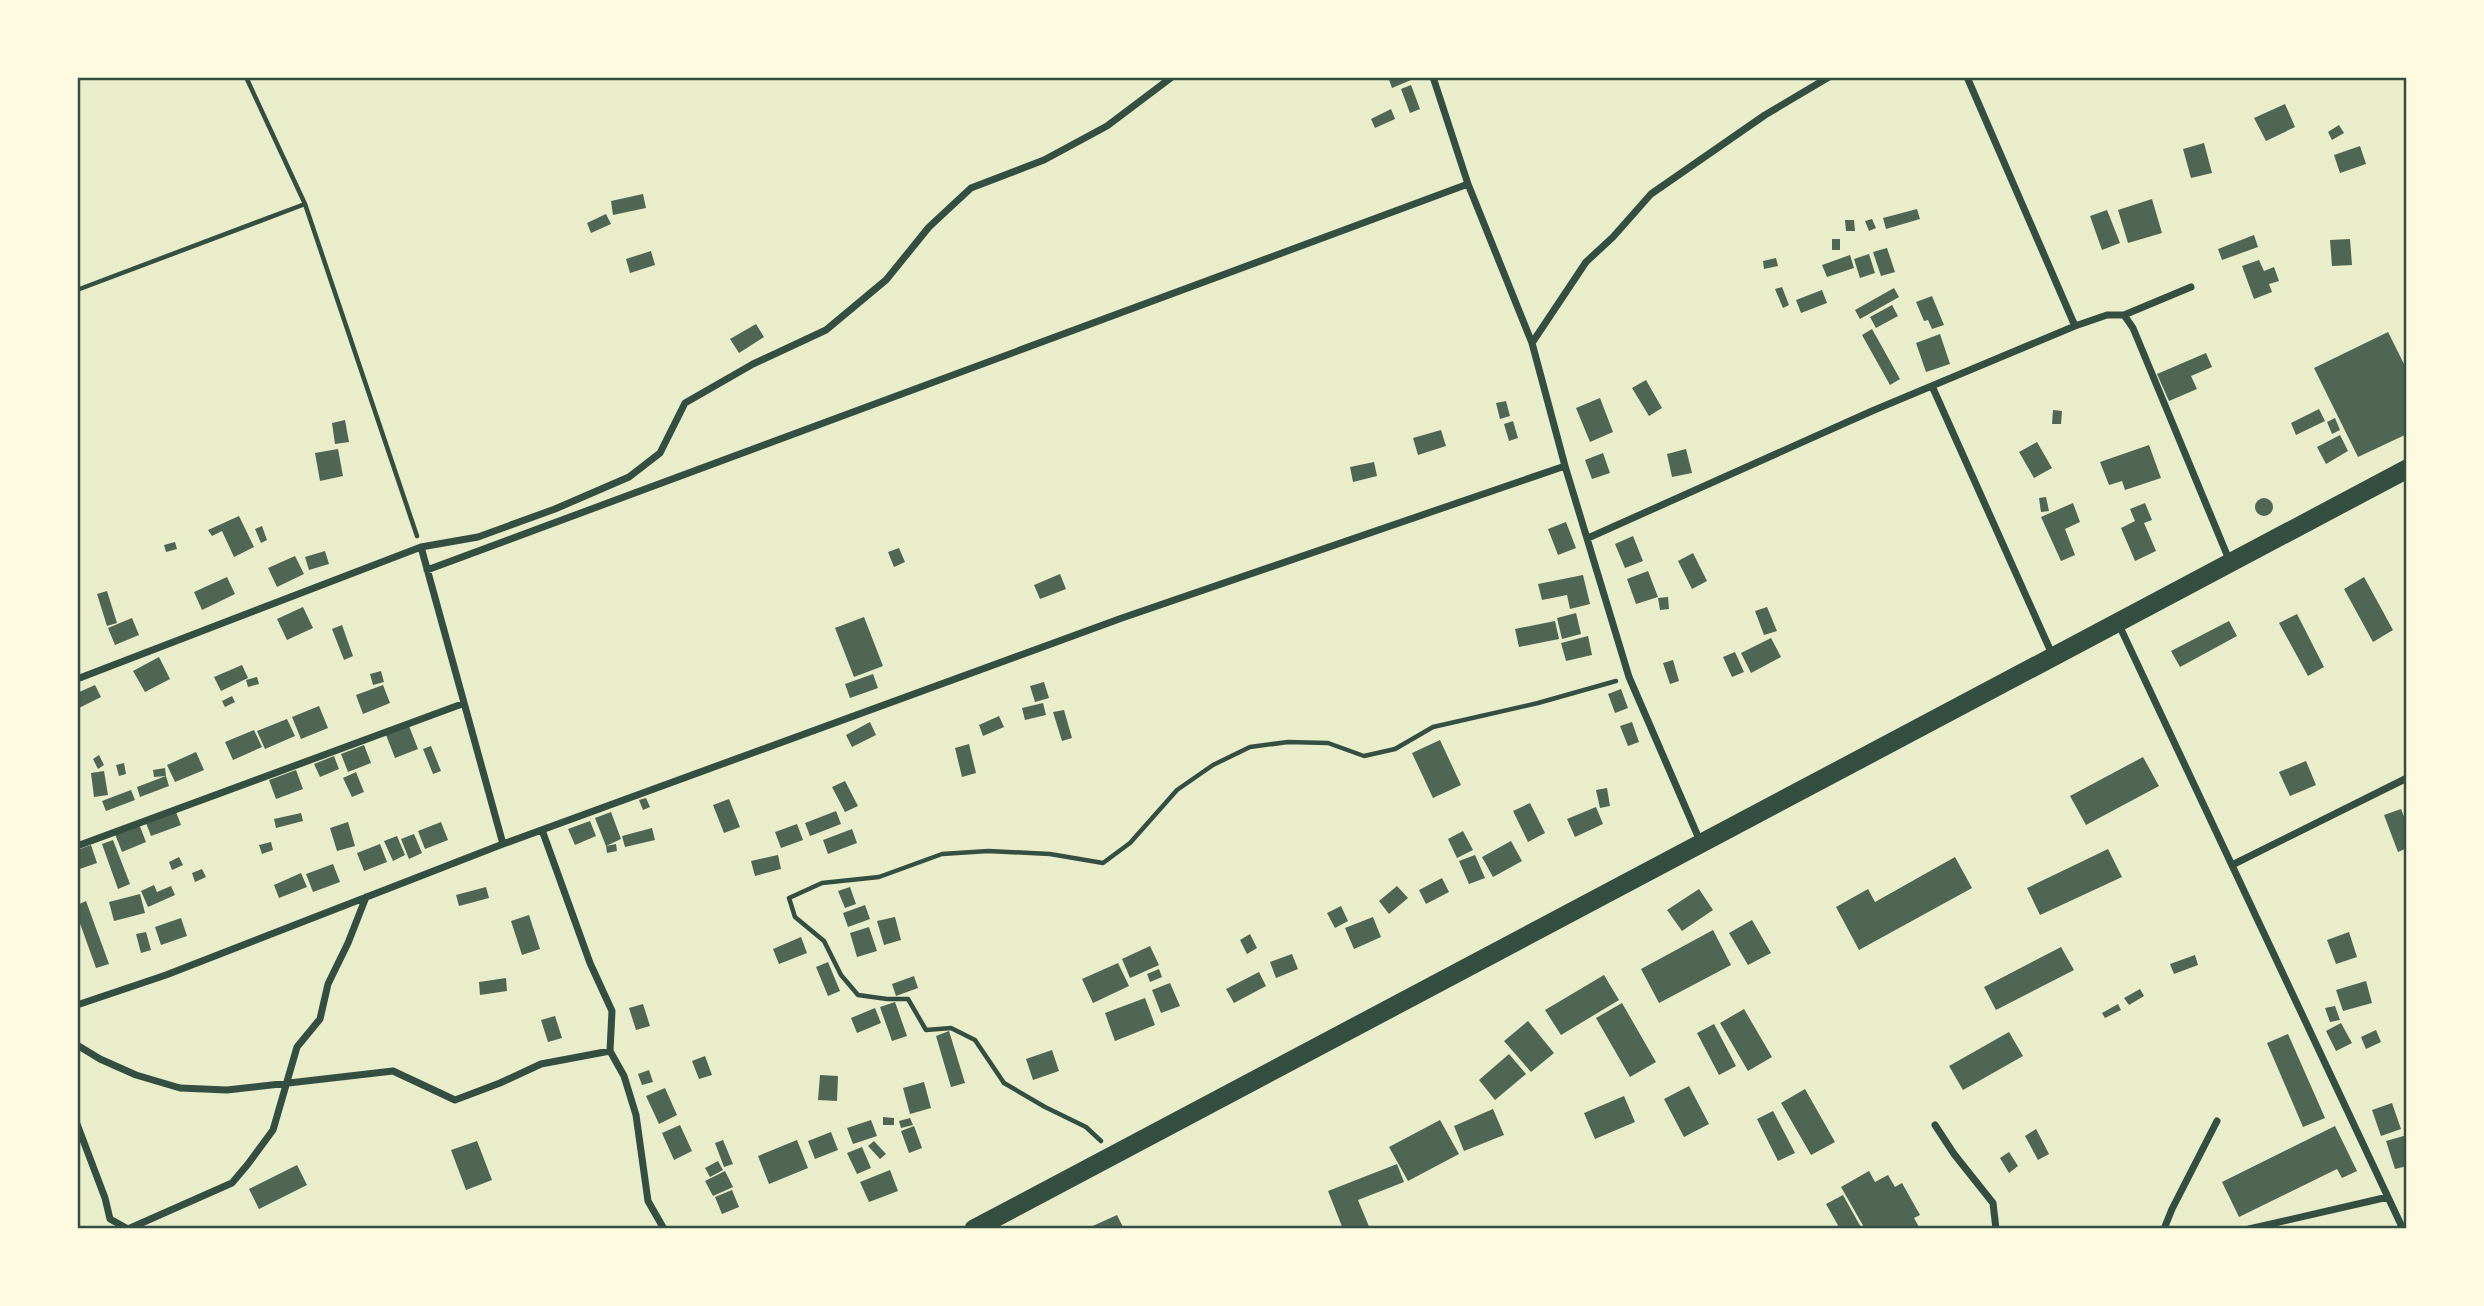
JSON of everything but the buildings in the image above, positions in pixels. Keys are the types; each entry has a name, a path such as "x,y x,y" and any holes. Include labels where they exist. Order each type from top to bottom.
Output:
{"highway":[{"path":"974,1229 2407,469"}],"street":[{"path":"77,679 421,547 478,537 555,509 629,477 660,453 685,403 753,364 826,330 886,280 929,227 971,188 1044,160 1107,126 1172,77"},
{"path":"1433,77 1468,184 1532,343 1565,466 1629,677 1702,844"},
{"path":"1532,343 1586,262 1613,237 1651,194 1765,115 1829,77"},
{"path":"1967,77 2075,326"},
{"path":"427,570 1468,184"},
{"path":"1588,538 2075,326 2106,315 2124,316 2192,287"},
{"path":"2124,316 2133,328 2230,563"},
{"path":"1932,386 2054,658"},
{"path":"77,1005 166,975 503,844 1109,623 1565,466"},
{"path":"421,547 462,704 503,844"},
{"path":"2118,624 2403,1229"},
{"path":"77,846 462,704"},
{"path":"2232,865 2407,778"},
{"path":"542,830 590,963 612,1011 610,1051 624,1076 636,1115 648,1202 664,1229"},
{"path":"77,1124 105,1198 110,1219 128,1229 232,1183 272,1130 297,1047 320,1019 328,984 366,897"},
{"path":"77,1045 100,1059 180,1088 226,1090 393,1071 455,1100 541,1064 610,1051"},
{"path":"2164,1229 2217,1121"},
{"path":"1936,1125 1954,1154 1993,1203 1996,1229"},
{"path":"2249,1229 2388,1197"}],"path":[{"path":"246,77 306,204 421,547"},
{"path":"77,290 306,204"},
{"path":"1115,1153 1086,1127 1004,1083 975,1040 951,1028 926,1030 908,999 858,995 841,975 824,941 795,917 789,898 822,883 879,877 942,854 988,850 1038,853 1103,863 1130,843 1177,790 1213,765 1250,747 1288,741 1328,743 1364,756 1395,749 1433,727 1538,703 1629,677"}]}
